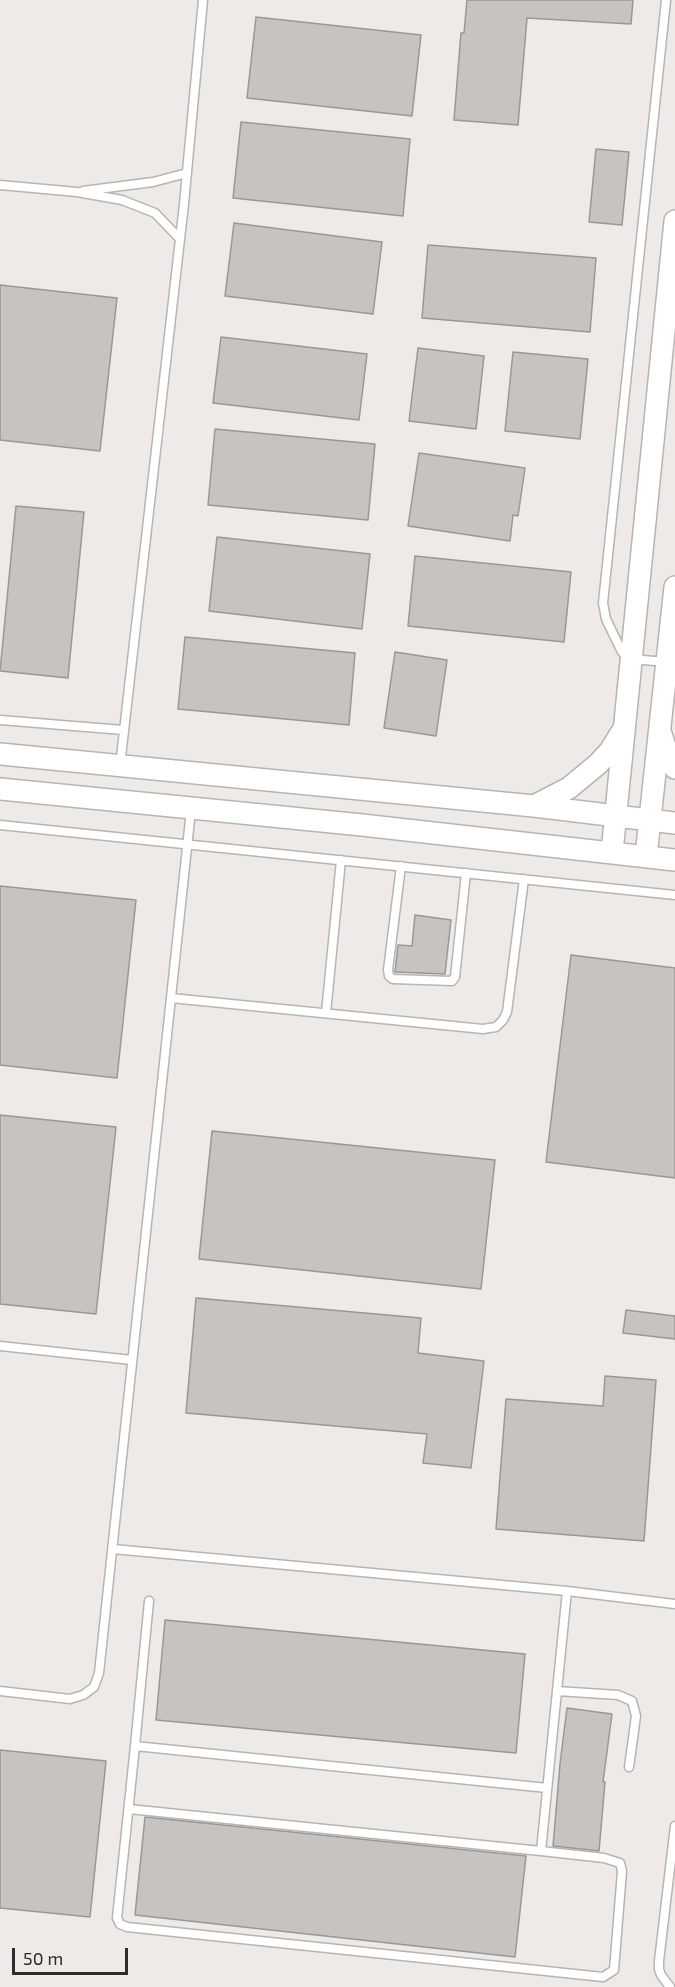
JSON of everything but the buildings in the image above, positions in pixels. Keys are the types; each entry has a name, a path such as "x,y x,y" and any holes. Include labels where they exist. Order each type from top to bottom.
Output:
{"street":[{"path":"612,852 675,221"},
{"path":"646,856 660,730 671,660 675,587"},
{"path":"534,806 569,788 598,764 616,743 625,726"},
{"path":"660,730 667,753 675,768"},
{"path":"0,754 534,806 675,823"},
{"path":"156,804 159,770"},
{"path":"0,789 675,860"}],"lane":[{"path":"120,766 180,239 203,0"},
{"path":"666,0 603,603 606,619 622,652 631,659 671,660"},
{"path":"77,192 153,182 187,173"},
{"path":"0,184 77,192 122,200 155,213 180,239"},
{"path":"0,720 123,730"},
{"path":"0,1691 70,1699 83,1695 94,1687 99,1673 191,808"},
{"path":"0,825 675,895"},
{"path":"327,1013 341,860"},
{"path":"401,866 388,970 389,976 393,979 448,983 452,981 466,873"},
{"path":"171,998 483,1029 496,1027 507,1012 524,879"},
{"path":"0,1346 132,1360"},
{"path":"113,1549 675,1604"},
{"path":"541,1851 567,1592"},
{"path":"129,1809 541,1851 604,1858 620,1863 622,1871 614,1970 603,1977 127,1927 120,1924 117,1918 149,1601"},
{"path":"557,1690 618,1695 632,1701 636,1716 629,1767"},
{"path":"135,1746 547,1788"},
{"path":"670,1987 659,1969 659,1960 675,1826"}]}
